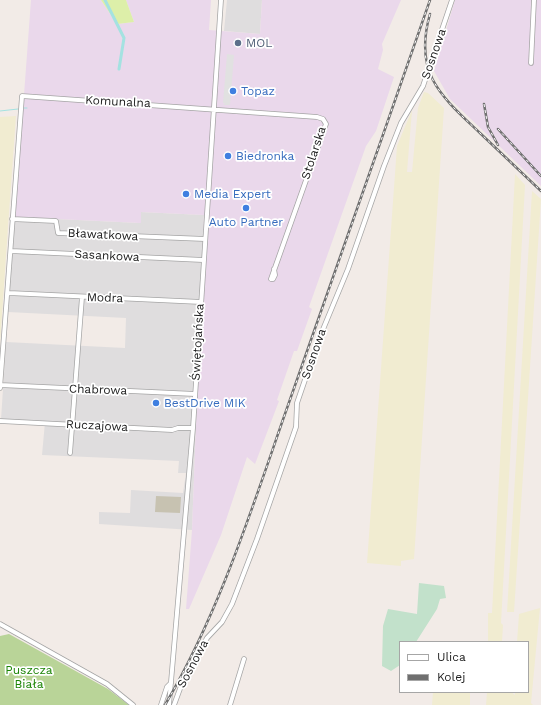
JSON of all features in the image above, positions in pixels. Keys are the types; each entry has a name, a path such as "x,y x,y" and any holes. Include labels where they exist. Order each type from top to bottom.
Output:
{"street":[{"name":"Świętojańska","path":"169,705 193,428 221,0"},
{"name":"Sosnowa","path":"174,705 181,686 207,638 222,622 232,604 257,539 296,427 297,403 319,339 348,269 384,166 402,123 423,86 452,0"},
{"path":"531,63 534,0"},
{"name":"Komunalna","path":"12,219 22,96 213,108"},
{"name":"Stolarska","path":"213,108 317,117 323,119 326,124 274,269"},
{"path":"0,388 9,293 12,219"},
{"name":"Bławatkowa","path":"12,219 56,221 58,233 205,239"},
{"name":"Sasankowa","path":"11,251 203,260"},
{"name":"Modra","path":"9,293 201,302"},
{"path":"70,453 82,297"},
{"name":"Chabrowa","path":"0,385 195,394"},
{"name":"Ruczajowa","path":"0,421 172,430 178,428 193,428"},
{"path":"0,624 107,684 133,705"},
{"path":"230,705 244,659"},
{"name":"Świętojańska","path":"161,705 167,687 171,683"}],"shaded area":[{"path":"31,0 101,0 117,24 134,22 126,0 211,0 209,30 260,34 262,0 401,0 382,44 383,50 378,69 394,77 376,131 366,146 309,307 312,309 297,351 294,351 277,400 279,401 255,464 247,457 221,535 189,609 186,609 192,530 204,215 141,212 141,223 15,217"},
{"path":"227,0 262,0 260,34 224,31"},
{"path":"455,0 541,0 541,186 450,99 434,71"},
{"path":"227,54 234,55 230,105 223,105 225,103 223,103"},
{"path":"424,92 428,93 444,108 414,559 401,561 401,566 367,563 397,146 412,110 407,172 412,172 418,108"},
{"path":"16,116 8,227 0,344 0,117"},
{"path":"515,174 525,185 501,623 503,625 502,641 488,641 488,613 492,613"},
{"path":"532,191 541,199 514,612 507,612"},
{"path":"141,212 204,215 192,530 99,524 99,512 130,513 131,490 183,493 186,473 178,473 179,461 42,455 45,422 1,420 6,342 125,348 126,318 8,312 15,217 140,223"},
{"path":"156,496 181,497 180,513 155,512"},
{"path":"540,608 531,703 533,705 486,705 487,693 512,693 515,695 515,693 529,693 529,641 517,641 519,614"},
{"path":"433,693 470,693 470,705 432,705"}],"green space":[{"path":"101,0 126,0 134,22 117,24"},
{"path":"419,583 444,586 446,598 440,599 437,609 417,641 399,641 399,666 391,671 382,666 383,626 388,609 417,614"},
{"name":"Puszcza Biała","path":"9,634 108,689 129,705 0,705 0,636"}],"waterway":[{"path":"105,0 124,38 119,69"},
{"path":"0,111 18,109"}],"railway":[{"path":"165,705 202,634 247,524 430,0"},
{"path":"430,14 426,35 425,53 428,68 434,82 454,108 541,191"},
{"path":"484,104 488,127 498,145"},
{"path":"498,129 541,176"}],"place":[{"name":"MOL","path":"238,43"},
{"name":"Topaz","path":"233,91"},
{"name":"Biedronka","path":"228,156"},
{"name":"Media Expert","path":"186,194"},
{"name":"Auto Partner","path":"246,208"},
{"name":"BestDrive MIK","path":"156,403"}]}
